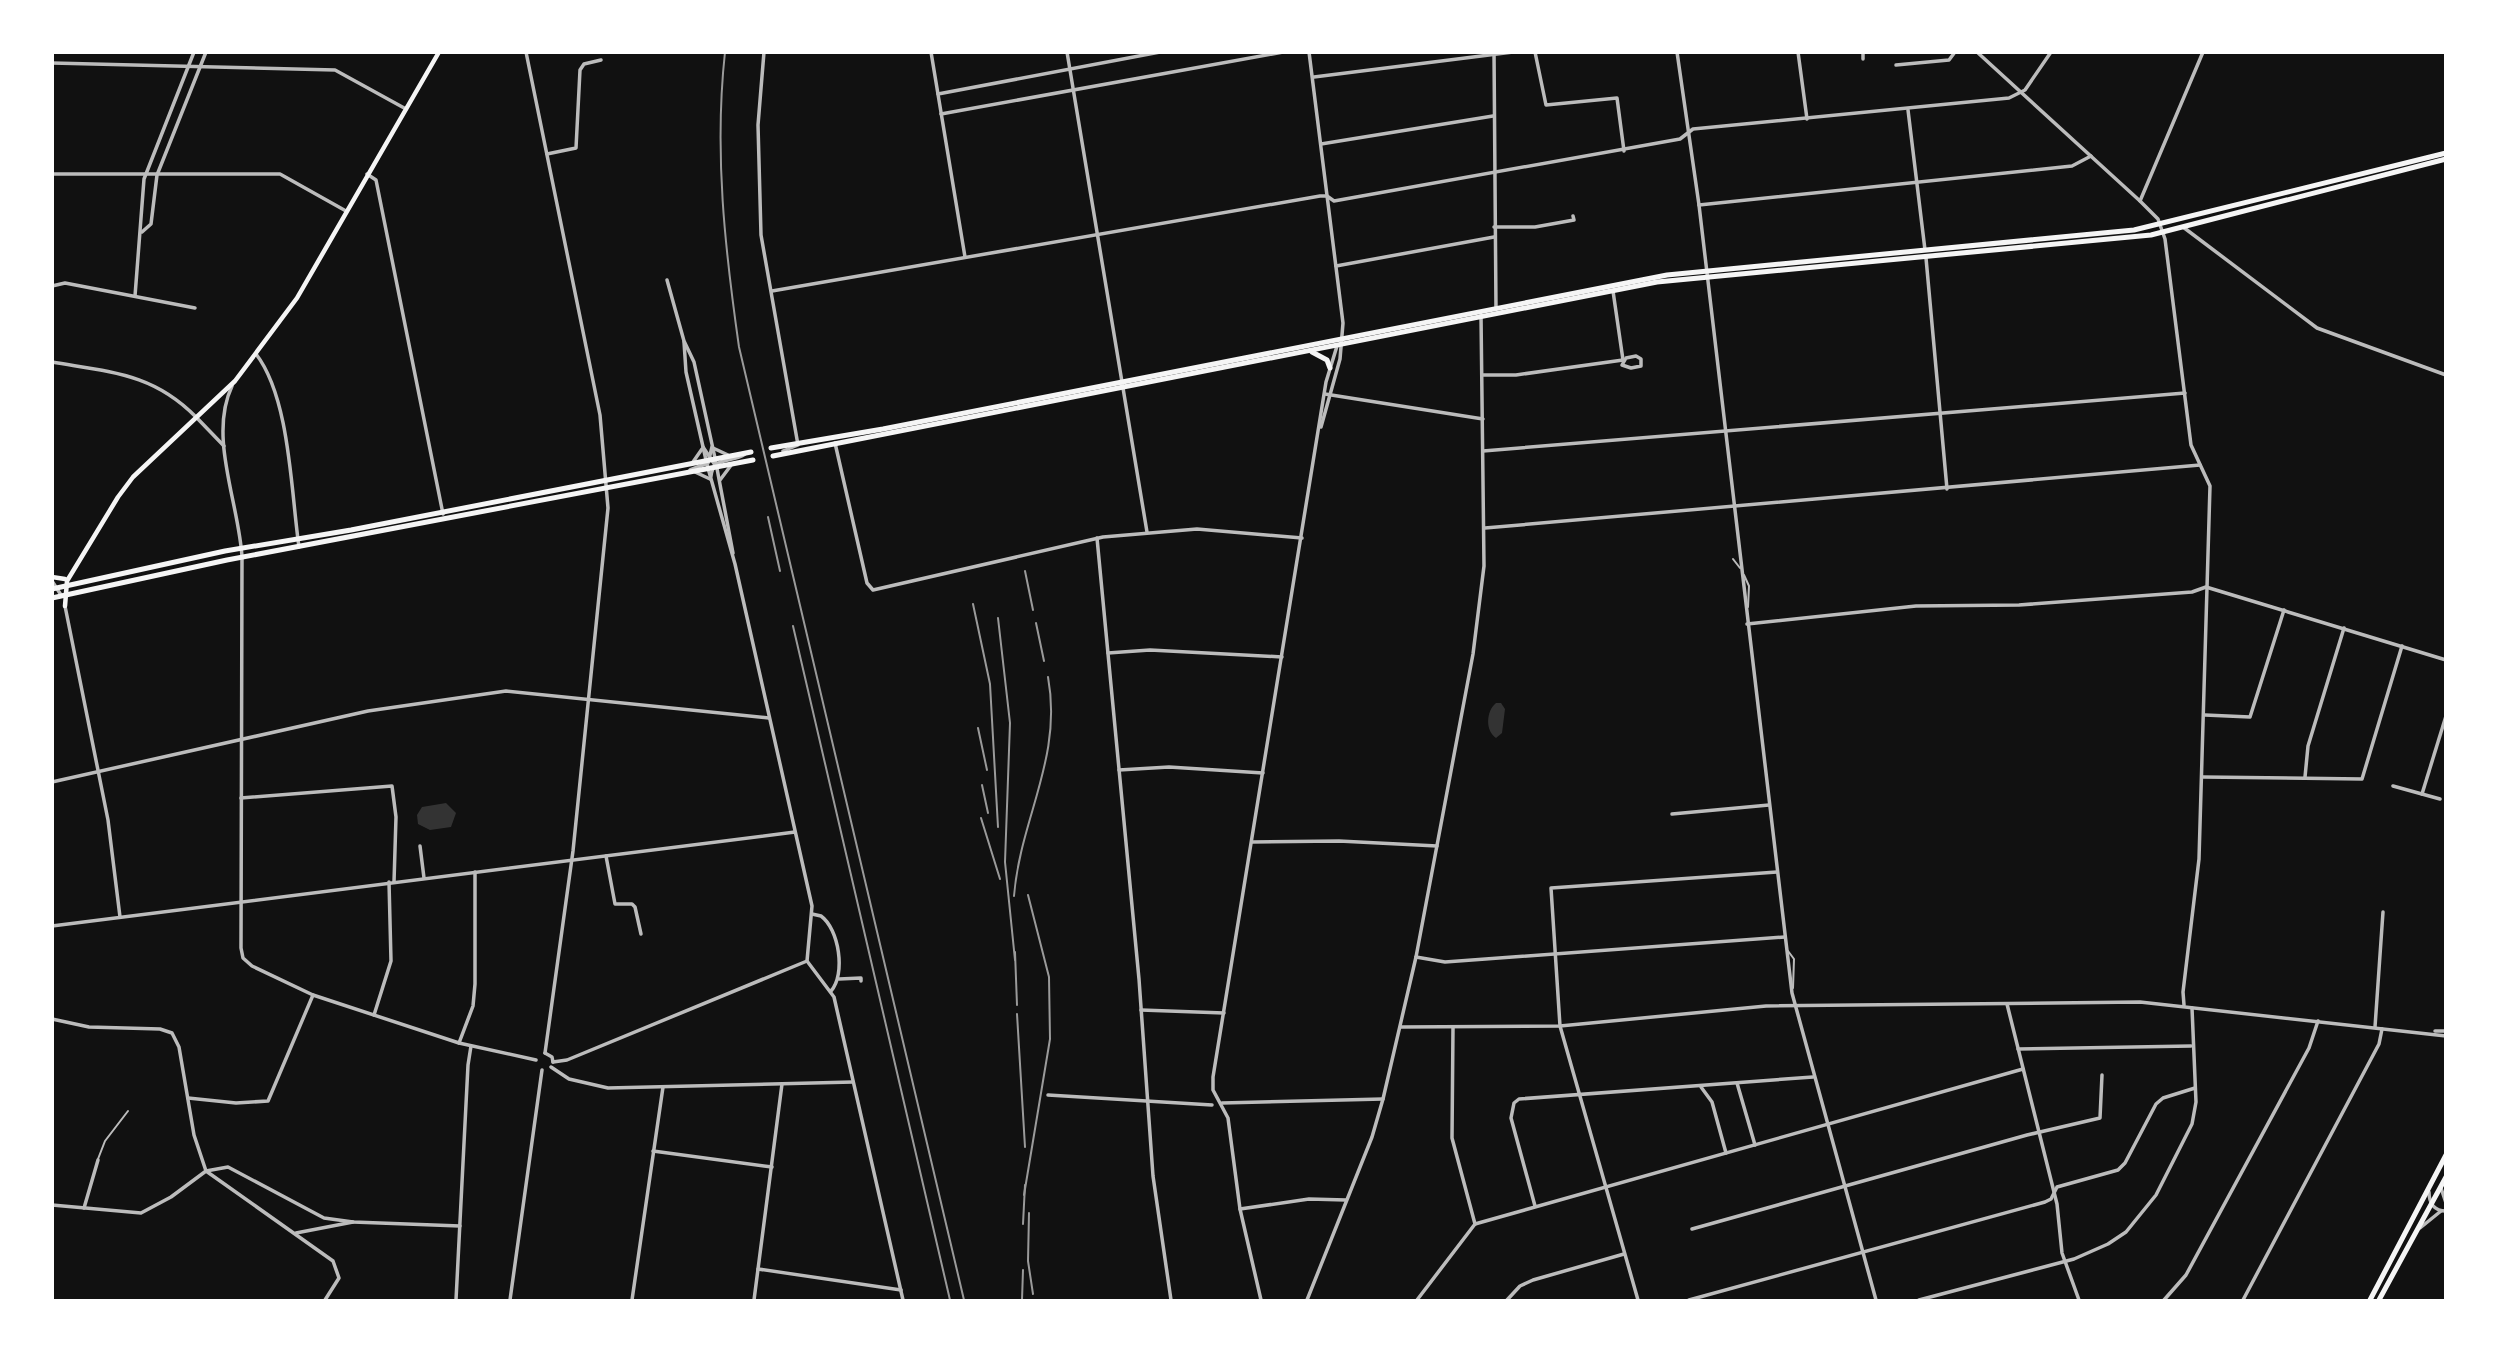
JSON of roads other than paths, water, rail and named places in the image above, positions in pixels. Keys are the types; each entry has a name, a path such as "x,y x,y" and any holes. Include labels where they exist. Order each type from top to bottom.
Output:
{"highway":[{"path":"1925,254 2161,225 2445,153"},
{"path":"1496,313 1639,280 2164,232 2445,159"},
{"path":"774,456 1613,290 1705,275"},
{"path":"771,448 1312,352 1340,344"},
{"path":"1312,352 1327,360 1330,368"},
{"path":"52,598 442,512 687,472 748,452"},
{"path":"63,585 241,548 299,543 443,520 693,462 732,464 753,460"},
{"path":"2370,1300 2445,1155"},
{"path":"2379,1300 2445,1177"}],"main road":[{"path":"65,606 63,585 133,477 235,381 297,298 439,52"},
{"path":"52,579 78,593"}],"street":[{"path":"135,296 145,175 194,52"},
{"path":"142,232 151,224 157,175 206,52"},
{"path":"526,52 600,415 608,508 572,860 545,1053 536,1060"},
{"path":"764,52 758,183 765,270 772,291 798,443 796,448 774,456"},
{"path":"931,52 965,257"},
{"path":"1067,52 1147,532"},
{"path":"938,94 1160,52"},
{"path":"941,114 1283,52"},
{"path":"1309,52 1336,266 1340,344 1331,395 1318,438"},
{"path":"1313,77 1513,52"},
{"path":"1535,52 1543,102 1546,105 1617,98 1623,151"},
{"path":"1677,52 1699,205 1705,275 1792,993 1876,1300"},
{"path":"1798,52 1807,119"},
{"path":"1863,52 1863,59"},
{"path":"1896,65 1949,60 1955,52"},
{"path":"1977,52 2140,201 2164,232 2191,445 2210,486 2206,587 2206,715 2200,859 2183,992 2184,1005"},
{"path":"772,291 1097,233 1327,196 1334,201 1623,151 1681,139 1693,128 1908,110 2010,98 2022,93 2051,52"},
{"path":"2140,201 2203,52"},
{"path":"1493,54 1492,172 1496,313"},
{"path":"547,154 576,148 580,69 584,64 601,60"},
{"path":"52,63 335,70 406,108"},
{"path":"1908,110 1943,413 1947,489"},
{"path":"1321,144 1493,116"},
{"path":"1699,205 2072,166 2091,156"},
{"path":"52,174 280,174 346,211"},
{"path":"367,174 376,180 443,520"},
{"path":"1494,227 1535,227 1574,220 1573,216"},
{"path":"2183,228 2316,328 2445,375"},
{"path":"1336,266 1494,237"},
{"path":"667,280 684,341 694,362 712,447 711,481 733,558"},
{"path":"52,286 65,283 195,308"},
{"path":"1483,375 1516,375 1623,360 1636,356 1640,359 1641,366 1631,368 1622,365 1623,360 1613,290"},
{"path":"1307,1300 1384,1099 1416,957 1481,601 1485,528 1481,316"},
{"path":"684,341 686,372 703,447 720,482 733,558 812,914 807,961 831,991 903,1300"},
{"path":"1261,1300 1240,1209 1228,1118 1213,1090 1213,1079 1325,394 1330,368 1340,344"},
{"path":"256,354 267,371 285,436 299,543"},
{"path":"52,362 138,377 181,401 225,448"},
{"path":"235,381 223,413 225,448 242,558 241,948 247,962 313,995 459,1043 536,1060 542,1070 510,1300"},
{"path":"1483,451 2185,393"},
{"path":"1325,394 1483,419"},
{"path":"834,438 866,579 871,590 1097,538 1147,532 1209,530 1302,538"},
{"path":"693,462 703,447"},
{"path":"712,447 730,456"},
{"path":"711,464 748,452"},
{"path":"720,482 723,473 732,464"},
{"path":"1485,528 2200,465"},
{"path":"687,472 699,472 711,481"},
{"path":"1097,538 1141,1010 1153,1176 1171,1300"},
{"path":"52,579 63,585"},
{"path":"1747,624 1916,606 2019,605 2192,592 2206,587 2445,660"},
{"path":"65,606 115,861 120,917"},
{"path":"2206,715 2250,717 2284,610"},
{"path":"2305,777 2308,746 2344,628"},
{"path":"2203,777 2362,779 2402,646"},
{"path":"1108,653 1161,650 1282,657"},
{"path":"52,782 368,711 506,691 769,718"},
{"path":"2422,794 2445,716"},
{"path":"1119,770 1169,767 1264,773"},
{"path":"241,798 392,786 396,817 391,961 374,1015"},
{"path":"2393,786 2440,799"},
{"path":"1672,814 1769,805"},
{"path":"52,926 795,832"},
{"path":"1252,842 1339,841 1437,846"},
{"path":"419,846 424,878"},
{"path":"606,856 615,904 632,904 635,907 641,934"},
{"path":"459,1043 475,984 477,909 474,872"},
{"path":"1638,1300 1560,1026 1551,888 1777,872"},
{"path":"2375,1027 2383,912"},
{"path":"812,914 821,916 831,928 839,979 831,991"},
{"path":"1416,957 1446,962 1785,937"},
{"path":"542,1070 807,961"},
{"path":"839,979 861,978 861,981"},
{"path":"188,1098 236,1103 268,1101 313,995"},
{"path":"1401,1027 1560,1026 1795,1006 2140,1002 2445,1033"},
{"path":"2007,1004 2054,1192 2066,1260 2079,1300"},
{"path":"1919,1300 2066,1260 2108,1244 2126,1232 2146,1209 2192,1124 2195,1088 2191,1046 2192,1007"},
{"path":"1141,1010 1224,1013"},
{"path":"52,1018 89,1027 160,1029 172,1033 179,1047 194,1135 206,1171 296,1233 338,1267 338,1281 325,1300"},
{"path":"2164,1300 2186,1275 2309,1048 2318,1021"},
{"path":"2244,1300 2379,1044 2382,1027"},
{"path":"1453,1028 1452,1138 1475,1224"},
{"path":"456,1300 471,1046"},
{"path":"2018,1049 2191,1046"},
{"path":"545,1053 552,1057 552,1065"},
{"path":"552,1065 569,1079 599,1086 853,1082"},
{"path":"1417,1300 1475,1224 2023,1069"},
{"path":"1692,1229 2100,1118 2102,1075"},
{"path":"1535,1206 1511,1118 1512,1109 1519,1099 1813,1077"},
{"path":"1737,1083 1755,1144"},
{"path":"754,1300 782,1084"},
{"path":"1701,1086 1712,1102 1726,1153"},
{"path":"632,1300 663,1087"},
{"path":"1689,1300 2045,1202 2057,1187 2118,1170 2125,1163 2157,1104 2163,1098 2195,1088"},
{"path":"1048,1095 1212,1105"},
{"path":"1222,1103 1384,1099"},
{"path":"653,1151 772,1167"},
{"path":"84,1208 97,1160"},
{"path":"52,1205 144,1212 206,1171 232,1168 319,1216 353,1222 460,1226"},
{"path":"2442,1184 2445,1203"},
{"path":"2416,1231 2443,1211 2431,1204 2428,1186"},
{"path":"1240,1209 1309,1199 1346,1200"},
{"path":"296,1233 349,1226 353,1222"},
{"path":"1507,1300 1520,1286 1533,1280 1624,1254"},
{"path":"758,1269 901,1290"}],"lane":[{"path":"1733,559 1741,568"},
{"path":"97,1160 105,1141 128,1111"}],"railway":[{"path":"725,52 721,163 729,274 739,347 964,1300"},
{"path":"768,517 780,571"},
{"path":"1025,571 1033,610"},
{"path":"973,604 990,684 998,827"},
{"path":"998,618 1010,723 1005,862 1015,960"},
{"path":"1036,623 1044,661"},
{"path":"793,626 950,1300"},
{"path":"1014,896 1024,841 1050,735 1048,677"},
{"path":"978,728 987,770"},
{"path":"982,785 988,813"},
{"path":"981,818 1000,879"},
{"path":"1024,1195 1050,1039 1049,977 1028,895"},
{"path":"1015,952 1017,1005"},
{"path":"1017,1014 1025,1147"},
{"path":"1023,1224 1025,1185"},
{"path":"1029,1213 1028,1261 1033,1294"},
{"path":"1022,1300 1023,1270"}]}
